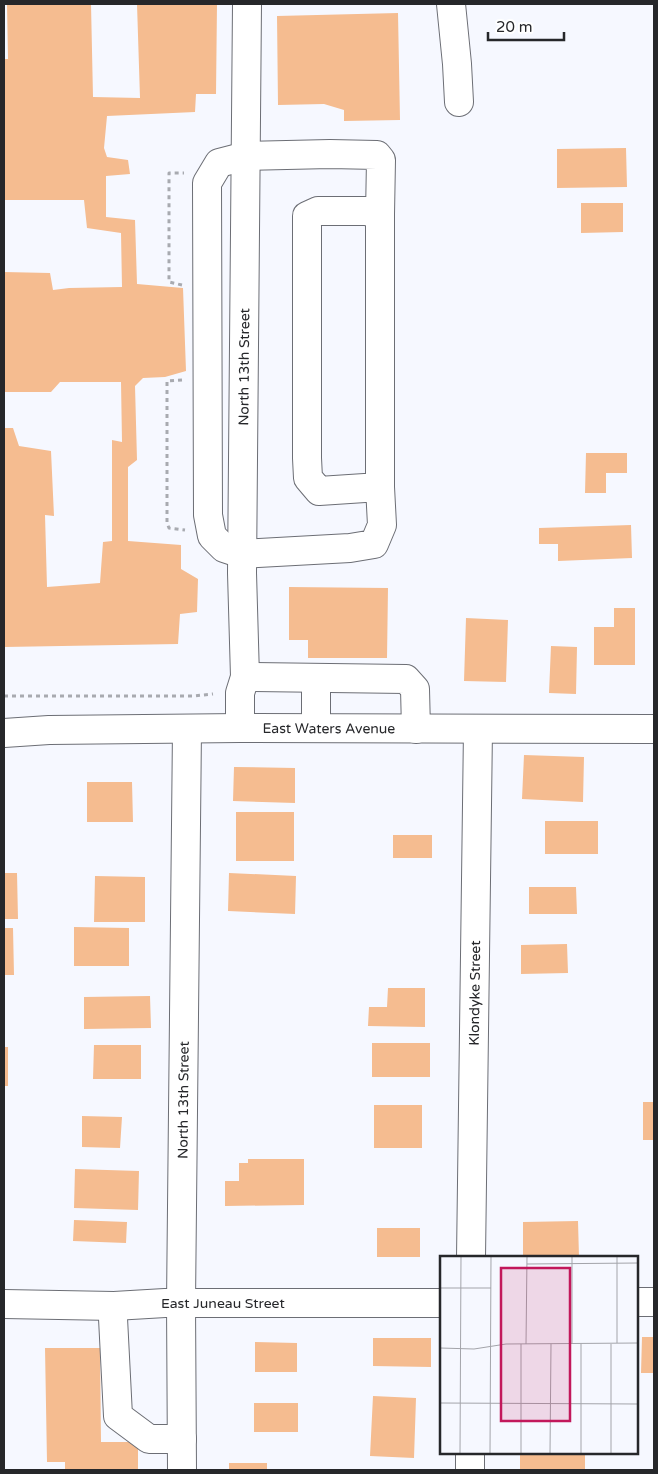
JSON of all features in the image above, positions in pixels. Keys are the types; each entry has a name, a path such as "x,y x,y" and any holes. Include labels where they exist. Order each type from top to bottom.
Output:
{"street":[{"name":"North 13th Street","path":"240,728 240,693 245,677 242,554 247,4"},
{"path":"451,4 459,102"},
{"path":"377,155 381,160 380,487 382,525 374,544 350,548 242,554 224,548 212,536 208,515 207,183 219,162 246,156 377,155"},
{"path":"380,214 366,211 318,211 307,216 308,478 318,491 380,487"},
{"path":"245,677 406,679 415,689 416,729"},
{"path":"316,678 316,728"},
{"name":"East Waters Avenue","path":"4,733 49,730 240,728 654,729"},
{"name":"North 13th Street","path":"182,1470 181,1303 187,729"},
{"name":"Klondyke Street","path":"471,1256 478,729"},
{"path":"638,1302 654,1302"},
{"name":"East Juneau Street","path":"4,1304 114,1306 181,1303 440,1303"},
{"path":"114,1306 118,1416 149,1439 182,1439"},
{"path":"470,1454 470,1470"}],"path":[{"path":"186,286 169,282 169,173 185,173 190,170"},
{"path":"188,379 167,381 167,523 169,528 191,531"},
{"path":"4,696 193,696 216,693"}],"building":[{"path":"7,4 91,4 93,97 140,98 137,4 217,4 216,94 196,94 195,112 107,116 104,148 107,157 128,160 130,174 106,176 106,217 135,220 137,284 183,288 186,371 165,377 143,378 135,386 137,460 128,467 128,541 181,545 181,569 198,579 197,612 180,614 178,644 4,647 4,428 13,428 19,446 51,451 54,516 45,515 47,587 100,583 103,542 112,541 112,440 122,442 121,382 60,382 51,392 4,392 4,272 50,273 53,290 122,287 121,233 87,228 84,200 4,200 4,59 8,59"},
{"path":"398,13 400,120 344,121 344,110 324,104 278,105 277,16"},
{"path":"626,148 627,187 557,188 557,149"},
{"path":"581,203 623,203 623,232 581,233"},
{"path":"586,453 627,453 627,473 606,473 606,493 585,493"},
{"path":"631,525 632,558 558,561 558,544 539,544 539,528"},
{"path":"289,587 388,588 387,658 308,658 308,640 289,640"},
{"path":"614,608 635,608 635,665 594,665 594,627 614,627"},
{"path":"466,618 508,620 506,682 464,681"},
{"path":"551,646 577,647 576,694 549,693"},
{"path":"524,755 584,757 583,802 522,799"},
{"path":"234,767 295,768 295,803 233,801"},
{"path":"87,782 132,782 133,822 87,822"},
{"path":"236,812 294,812 294,861 236,861"},
{"path":"545,821 598,821 598,854 545,854"},
{"path":"393,835 432,835 432,858 393,858"},
{"path":"4,873 17,873 18,919 4,919"},
{"path":"229,873 296,876 295,914 228,911"},
{"path":"95,876 145,877 145,922 94,922"},
{"path":"529,887 576,887 577,914 529,914"},
{"path":"74,927 129,928 129,966 74,966"},
{"path":"4,928 13,928 14,975 4,975"},
{"path":"567,944 568,973 521,974 521,945"},
{"path":"388,988 425,988 425,1027 368,1026 369,1007 387,1007"},
{"path":"150,996 151,1028 84,1029 84,997"},
{"path":"372,1043 430,1043 430,1077 372,1077"},
{"path":"94,1045 141,1045 141,1079 93,1079"},
{"path":"4,1047 8,1047 8,1086 4,1086"},
{"path":"643,1102 654,1102 654,1140 643,1140"},
{"path":"374,1105 422,1105 422,1148 374,1148"},
{"path":"82,1116 122,1117 120,1148 82,1147"},
{"path":"248,1159 304,1159 304,1205 225,1206 225,1181 239,1181 239,1163 248,1163"},
{"path":"75,1169 139,1171 138,1210 74,1208"},
{"path":"74,1220 127,1222 126,1243 73,1241"},
{"path":"578,1221 579,1256 523,1256 523,1222"},
{"path":"377,1228 420,1228 420,1257 377,1257"},
{"path":"642,1337 654,1337 654,1373 641,1373"},
{"path":"373,1338 431,1338 431,1367 373,1366"},
{"path":"255,1342 297,1343 297,1372 255,1372"},
{"path":"45,1348 100,1348 101,1442 138,1442 138,1470 65,1470 65,1462 47,1462"},
{"path":"373,1396 416,1398 414,1458 370,1456"},
{"path":"254,1403 298,1403 298,1432 254,1432"},
{"path":"520,1454 585,1454 585,1470 520,1470"},
{"path":"229,1463 267,1463 267,1470 229,1470"}]}
